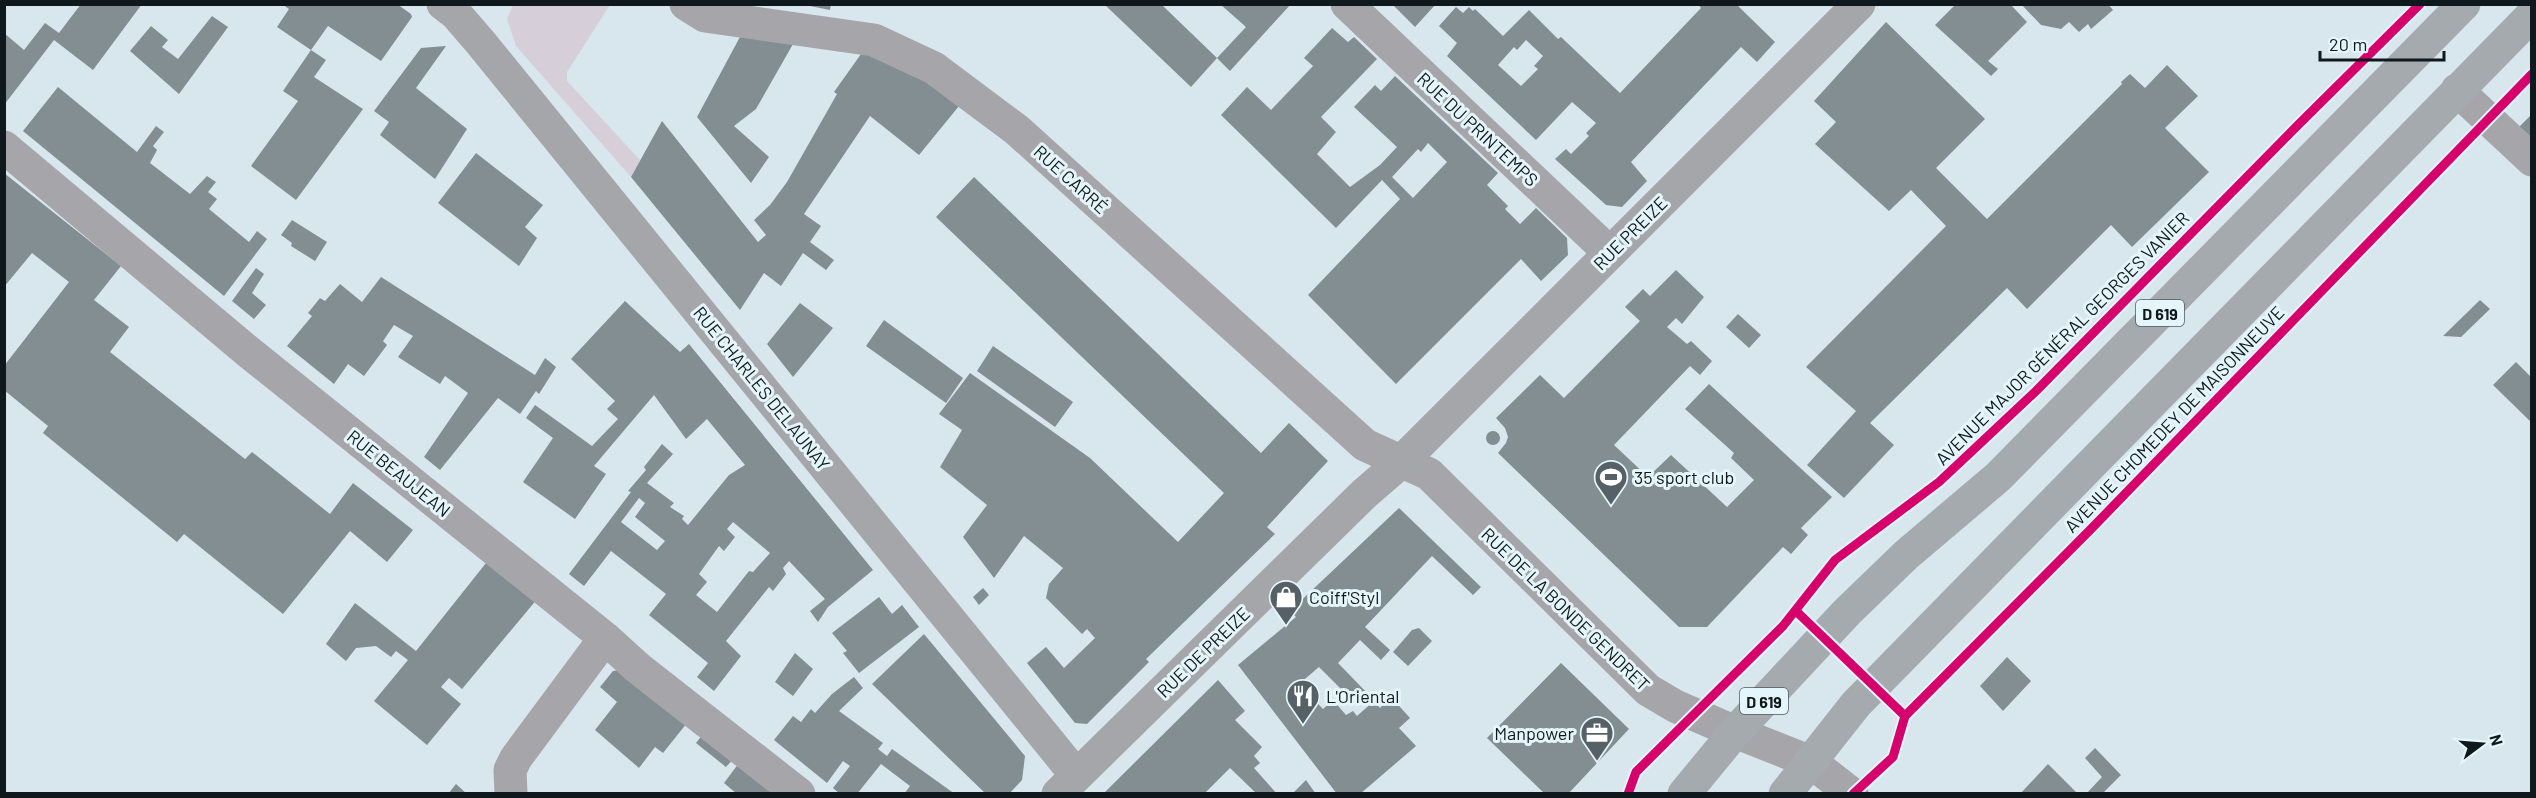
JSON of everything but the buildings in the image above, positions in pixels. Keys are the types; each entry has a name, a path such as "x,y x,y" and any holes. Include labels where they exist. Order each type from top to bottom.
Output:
{"main road":[{"name":"D 619","path":"1684,794 1735,732 1846,612 1906,555 1998,477 2464,4"},
{"name":"AVENUE CHOMEDEY DE MAISONNEUVE","path":"1785,794 1856,704 2532,15"}],"street":[{"name":"RUE CARRÉ","path":"686,4 705,16 874,40 934,68 1017,130 1365,445 1401,462"},
{"name":"RUE DU PRINTEMPS","path":"1347,4 1610,253"},
{"name":"RUE PREIZE","path":"1401,462 1859,4"},
{"name":"RUE CHARLES DELAUNAY","path":"456,8 1067,784"},
{"path":"2457,90 2532,160"},
{"name":"RUE BEAUJEAN","path":"4,147 251,354 605,638 638,668 799,794"},
{"name":"RUE DE LA BONDE GENDRET","path":"1401,462 1429,474 1648,690 1675,706 1811,762 1852,794"},
{"name":"RUE DE PREIZE","path":"1067,784 1364,494 1401,462"},
{"path":"511,794 510,770 516,758 605,638"}],"shaded area":[{"path":"513,5 610,5 567,72 567,81 640,160 631,177 516,46 507,19"}],"cycle path":[{"name":"AVENUE MAJOR GÉNÉRAL GEORGES VANIER","path":"1628,794 1636,772 1783,626 1835,560 1939,482 2036,391 2420,4"},
{"path":"1853,794 1893,757 1905,716 2092,528 2532,74"},
{"path":"1796,611 1905,716"}],"place":[{"name":"35 sport club","path":"1611,506"},
{"name":"Coiff'Styl","path":"1286,626"},
{"name":"L'Oriental","path":"1303,725"},
{"name":"Manpower","path":"1597,762"}]}
